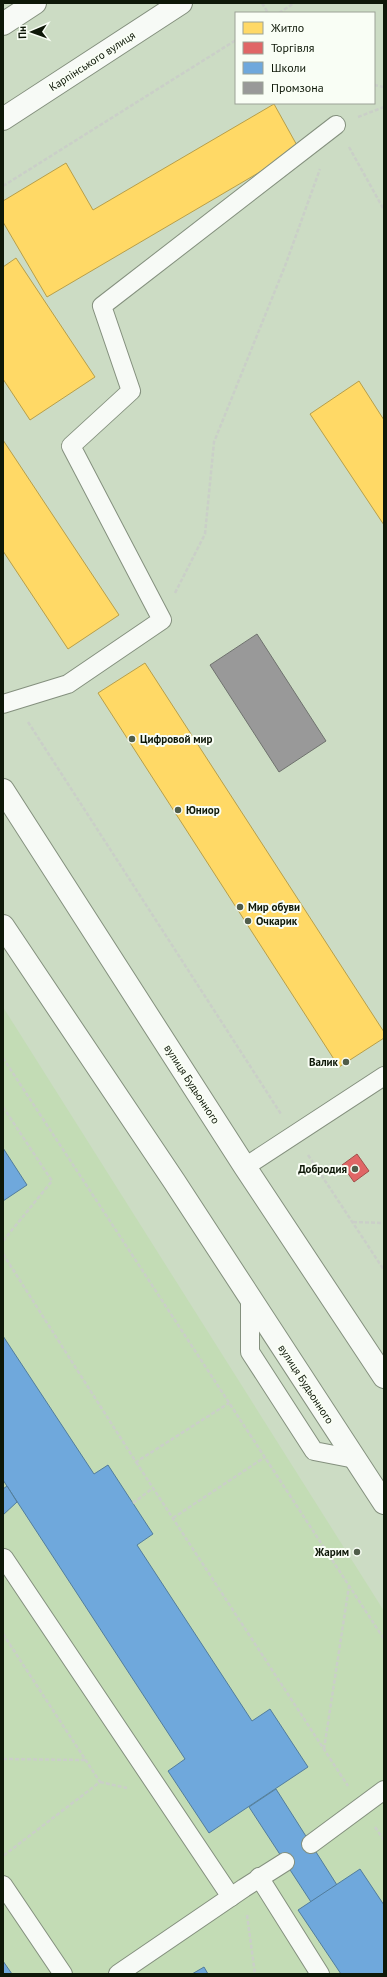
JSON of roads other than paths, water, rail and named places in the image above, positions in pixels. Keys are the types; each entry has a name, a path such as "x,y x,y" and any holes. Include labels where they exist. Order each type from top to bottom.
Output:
{"main road":[{"path":"3,24 35,3"},
{"name":"Карпінського вулиця","path":"3,119 182,3"},
{"name":"вулиця Будьонного","path":"3,790 246,1167 384,1377"},
{"name":"вулиця Будьонного","path":"3,926 384,1503"}],"lane":[{"path":"9,702 68,684 162,620 71,446 131,391 102,306 336,125"},
{"path":"246,1167 384,1076"},
{"path":"250,1298 250,1352 314,1451 355,1459"},
{"path":"4,1558 237,1892"},
{"path":"312,1844 384,1790"},
{"path":"118,1974 259,1877 285,1862"},
{"path":"259,1877 320,1974"},
{"path":"3,1885 64,1974"}],"place":[{"name":"Цифровой мир","path":"132,739"},
{"name":"Юниор","path":"178,810"},
{"name":"Мир обуви","path":"240,907"},
{"name":"Очкарик","path":"248,921"},
{"name":"Валик","path":"346,1062"},
{"name":"Добродия","path":"355,1169"},
{"name":"Жарим","path":"357,1552"}]}
